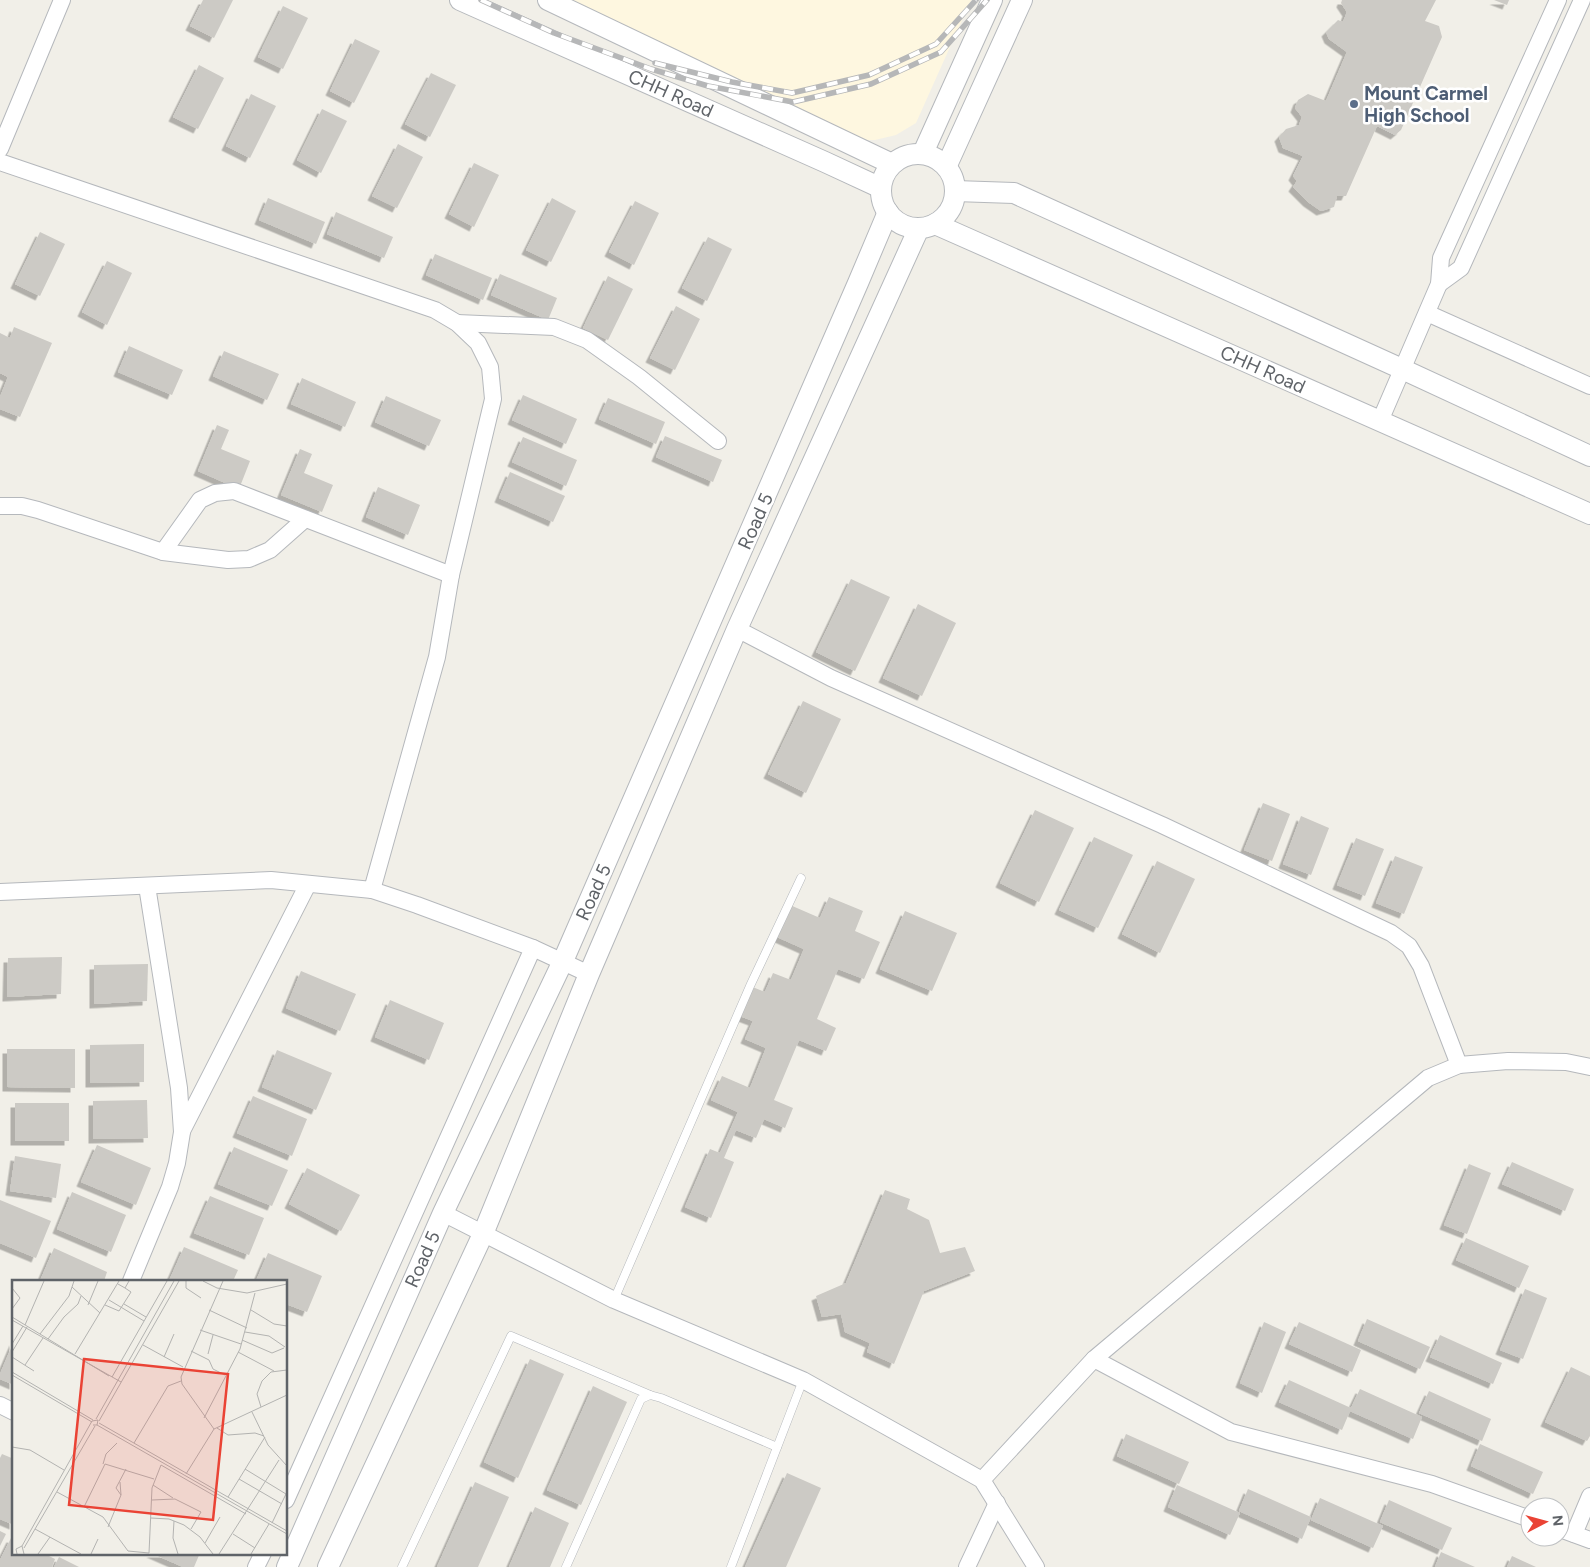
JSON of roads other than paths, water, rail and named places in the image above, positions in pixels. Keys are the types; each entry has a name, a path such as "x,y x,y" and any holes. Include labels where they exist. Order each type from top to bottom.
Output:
{"street":[{"path":"0,149 62,0"},
{"name":"CHH Road","path":"460,0 881,188"},
{"name":"CHH Road","path":"548,0 892,164"},
{"path":"923,153 992,0"},
{"path":"947,165 1022,0"},
{"path":"1380,421 1440,284 1441,258 1558,0"},
{"path":"1440,284 1461,268 1582,0"},
{"path":"923,153 947,165 954,182 954,201 950,210 927,226 907,226 896,221 888,212 882,201 881,188 884,175 892,164 908,155 923,153"},
{"path":"0,162 435,310 457,324 478,343 490,367 493,399 451,575 436,657 372,890"},
{"path":"955,191 1014,193 1590,456"},
{"name":"Road 5","path":"287,1567 443,1213 563,961 888,212"},
{"name":"CHH Road","path":"927,226 1380,421 1590,514"},
{"name":"Road 5","path":"328,1567 482,1234 737,629 927,226"},
{"path":"1427,313 1590,386"},
{"path":"457,324 554,327 587,340 639,376 718,441"},
{"path":"163,552 200,500 215,493 234,491 451,575"},
{"path":"0,506 22,506 38,510 163,552 228,560 249,559 270,550 306,519"},
{"path":"737,629 831,678 1154,821 1391,933 1409,946 1421,966 1460,1066"},
{"path":"0,892 271,880 372,890 533,948 590,974"},
{"path":"182,1132 308,884"},
{"path":"131,1280 170,1187 177,1163 182,1132 179,1088 147,886"},
{"path":"288,1496 533,948"},
{"path":"982,1480 1094,1359 1428,1078 1460,1066 1508,1061 1566,1062 1590,1067"},
{"path":"443,1213 614,1300 803,1380 982,1480 1036,1567"},
{"path":"1094,1359 1231,1432 1432,1484 1520,1515"},
{"path":"0,1405 12,1411"},
{"path":"1570,1527 1590,1496"},
{"path":"967,1567 997,1504"},
{"path":"1570,1533 1590,1540"},
{"path":"256,1567 262,1554"}],"lane":[{"path":"614,1300 750,986 801,878"},
{"path":"402,1567 511,1336 777,1447"},
{"path":"731,1567 803,1380"},
{"path":"566,1567 640,1399 650,1395"}],"railway":[{"path":"481,0 554,33 651,69 708,86 793,102 871,84 941,52 987,0"},
{"path":"655,63 732,82 792,93 869,75 936,44 976,0"}],"place":[{"name":"Mount Carmel High School","path":"1354,104"}]}
